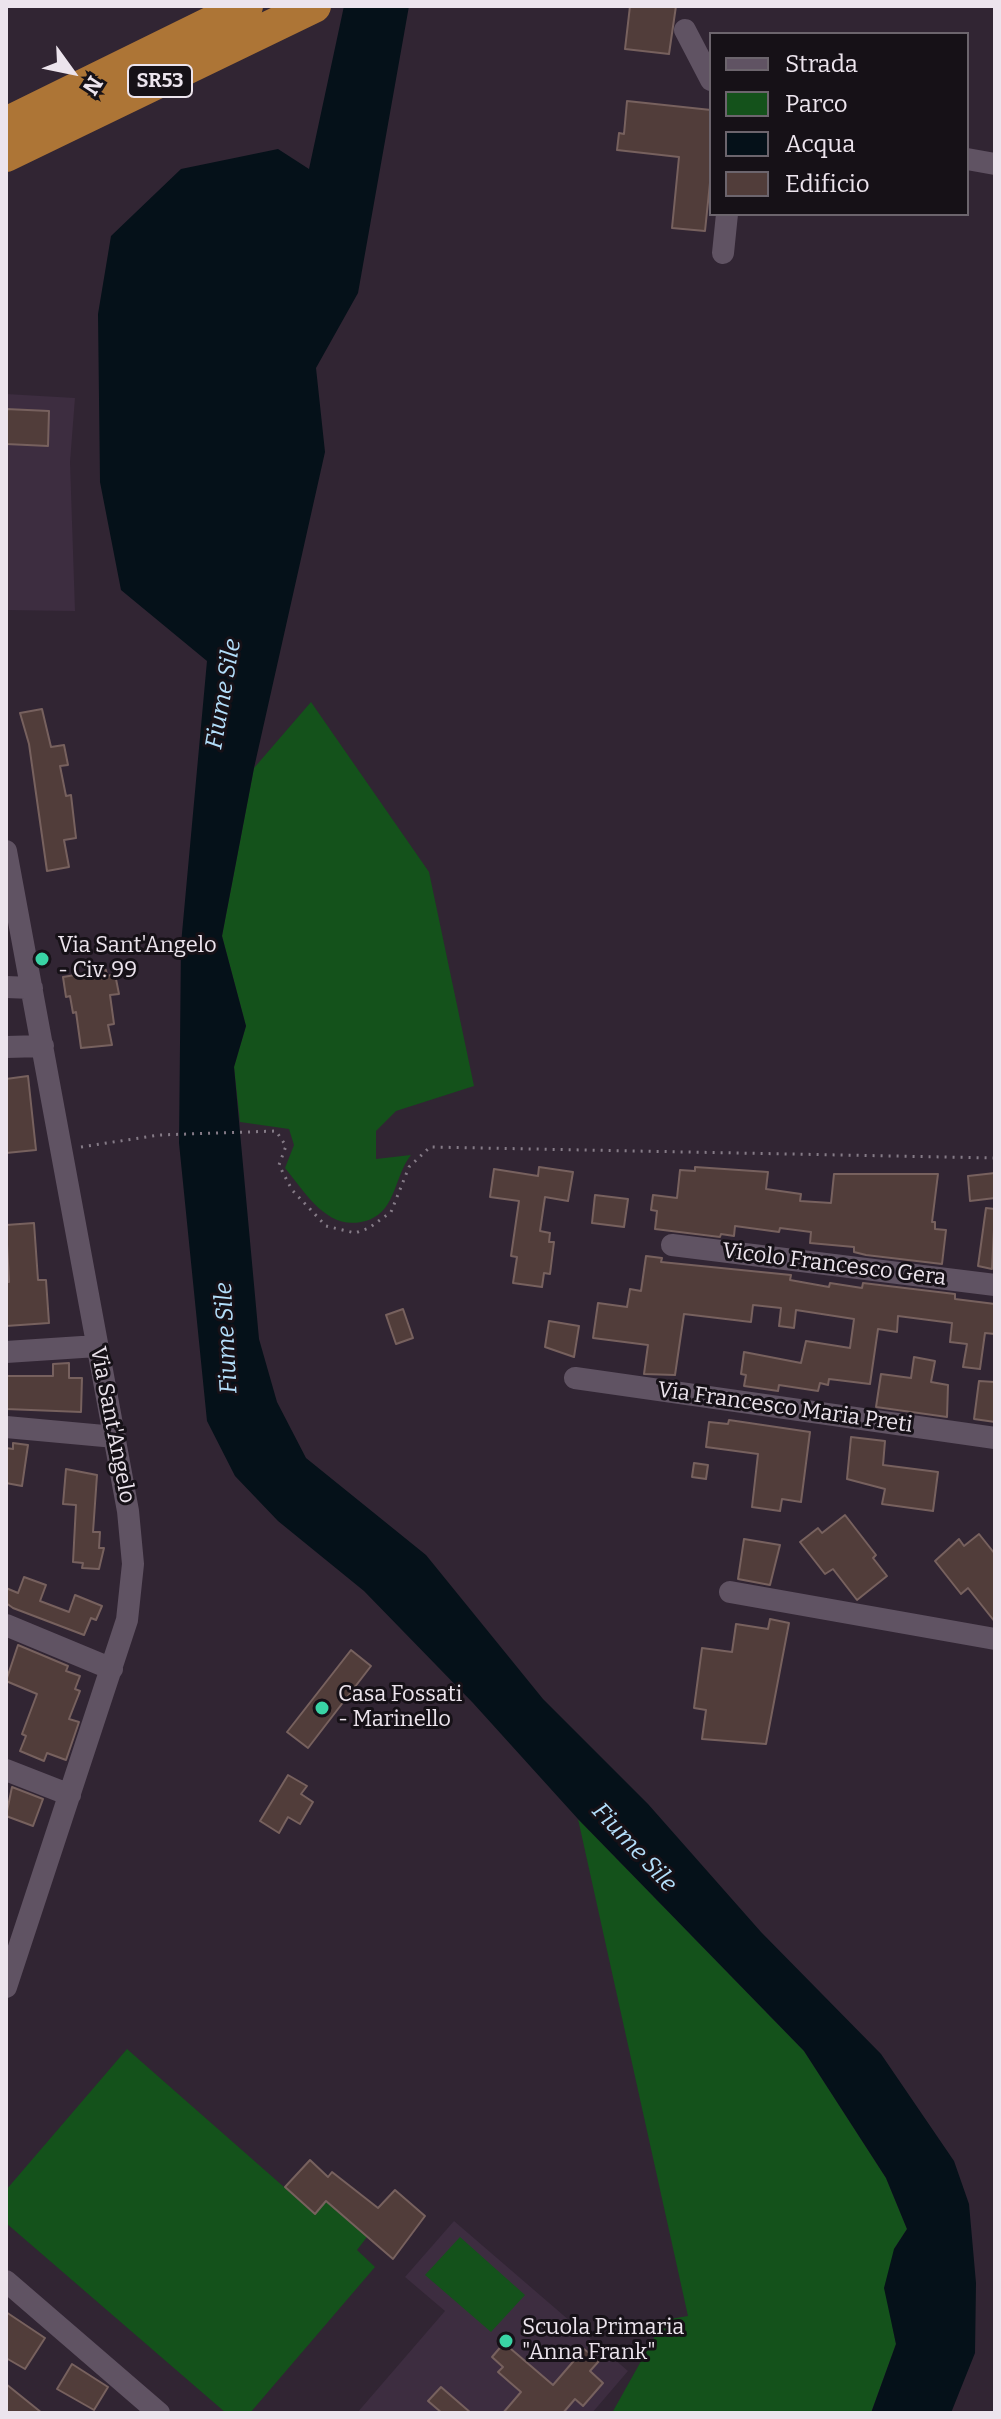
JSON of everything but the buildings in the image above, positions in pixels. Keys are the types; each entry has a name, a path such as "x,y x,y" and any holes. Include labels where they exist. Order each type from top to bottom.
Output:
{"highway":[{"name":"SR53","path":"6,124 246,6"},
{"name":"SR53","path":"6,155 314,6"}],"street":[{"path":"685,30 709,76"},
{"path":"969,159 995,164"},
{"path":"723,253 727,216"},
{"name":"Via Sant'Angelo","path":"6,851 115,1437 133,1564 127,1620 6,1987"},
{"path":"6,987 32,988"},
{"path":"6,1047 43,1046"},
{"name":"Vicolo Francesco Gera","path":"672,1245 995,1285"},
{"path":"6,1352 97,1346"},
{"name":"Via Francesco Maria Preti","path":"575,1378 995,1438"},
{"path":"6,1427 115,1437"},
{"path":"730,1592 995,1639"},
{"path":"6,1625 112,1669"},
{"path":"6,1770 70,1795"},
{"path":"6,2281 159,2413"}],"path":[{"path":"61,1150 159,1135 276,1131 286,1146 279,1165 292,1190 326,1226 355,1233 369,1228 391,1212 409,1167 430,1147 995,1158"}],"shaded area":[{"path":"6,394 75,398 70,462 75,611 6,610"},
{"name":"Scuola Primaria \"Anna Frank\"","path":"454,2221 628,2371 592,2413 357,2413 445,2311 405,2277"}],"green space":[{"path":"311,702 429,872 474,1086 396,1111 376,1131 376,1159 411,1155 385,1208 361,1222 337,1220 317,1207 285,1168 294,1145 289,1129 240,1122 234,1067 246,1026 222,936 254,768"},
{"path":"578,1819 804,2051 886,2178 907,2229 894,2249 892,2324 896,2344 871,2413 612,2413 664,2320 688,2316"},
{"path":"127,2049 284,2187 310,2160 328,2176 332,2172 354,2191 367,2237 357,2250 375,2267 250,2413 226,2413 6,2223 6,2190"},
{"path":"460,2237 525,2295 491,2332 425,2275"}],"water":[{"name":"Fiume Sile","path":"344,6 409,6 358,293 316,368 325,452 254,768 222,936 246,1026 234,1067 259,1339 277,1402 306,1458 426,1555 543,1699 648,1804 761,1932 881,2054 954,2161 969,2204 976,2283 975,2353 951,2413 871,2413 896,2344 884,2288 894,2249 907,2229 886,2178 804,2051 578,1819 473,1703 364,1591 278,1521 235,1476 207,1421 179,1143 181,944 207,661 121,590 100,482 98,314 111,236 181,169 278,149 309,169"}],"place":[{"name":"Via Sant'Angelo - Civ. 99","path":"42,959"},
{"name":"Casa Fossati - Marinello","path":"322,1708"},
{"name":"Scuola Primaria \"Anna Frank\"","path":"506,2341"}]}
